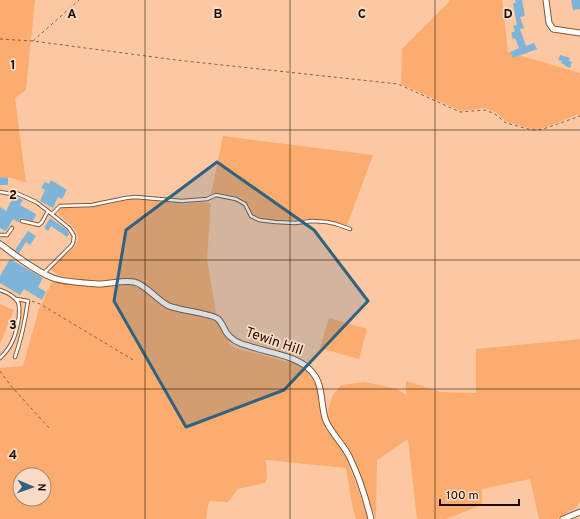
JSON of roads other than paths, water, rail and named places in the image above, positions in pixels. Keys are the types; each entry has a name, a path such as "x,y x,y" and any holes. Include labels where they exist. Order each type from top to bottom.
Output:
{"street":[{"path":"546,0 549,23 553,29 580,33"},
{"name":"Tewin Hill","path":"0,244 29,266 54,279 100,284 129,282 138,283 160,301 170,306 218,319 230,338 236,341 291,358 308,367 315,375 319,385 326,420 349,455 354,467 371,519"},
{"path":"563,519 580,512"}],"lane":[{"path":"0,192 12,194 16,193 36,202 48,210 73,233 74,239 71,246 44,273"},
{"path":"52,214 60,206 92,205 126,198 182,201 207,198 216,195 236,199 245,204 251,216 259,220 295,223 312,221 327,222 350,229"},
{"path":"22,221 39,225 48,210"},
{"path":"0,235 7,235 12,228"},
{"path":"0,290 16,299 28,301 22,340 15,357"},
{"path":"0,358 7,351 14,340 17,329 20,309 19,303 16,299"}]}
